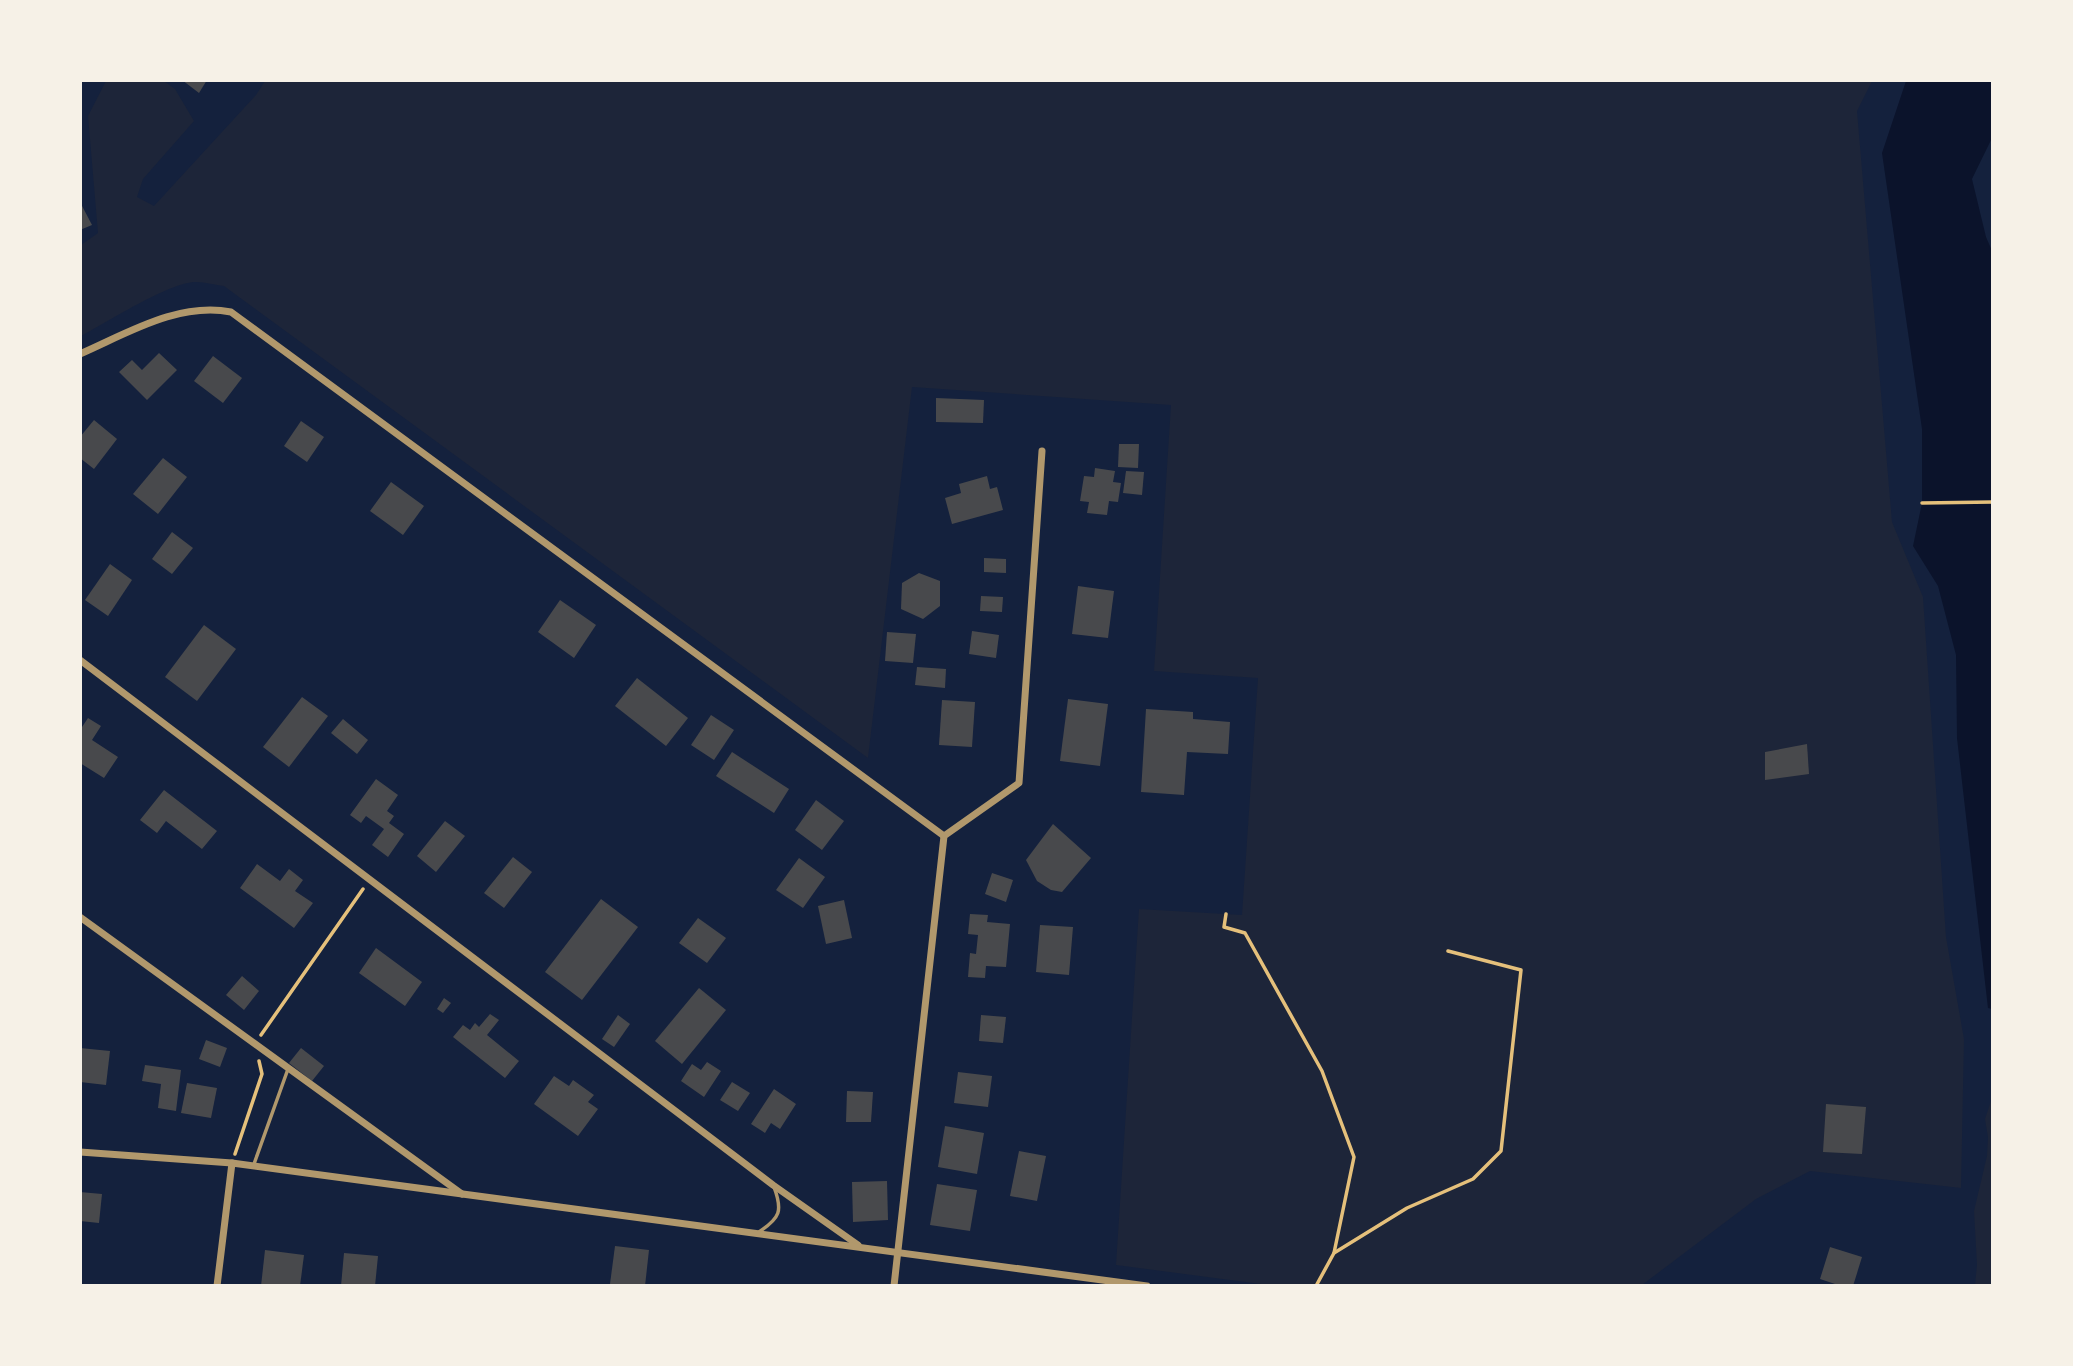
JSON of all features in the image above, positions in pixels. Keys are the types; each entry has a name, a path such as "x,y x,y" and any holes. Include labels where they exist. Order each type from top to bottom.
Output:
{"street":[{"path":"80,354 166,317 194,310 220,310 231,313 944,836"},
{"path":"894,1286 944,836 1019,783 1042,451"},
{"path":"80,660 773,1185 861,1248"},
{"path":"80,917 463,1195"},
{"path":"80,1152 232,1163 1147,1286"},
{"path":"217,1286 232,1163"}],"lane":[{"path":"254,1166 289,1068"},
{"path":"758,1234 771,1224 779,1213 780,1202 773,1185"}],"path":[{"path":"1922,503 1993,502"},
{"path":"232,1163 262,1074 255,1043 370,879"},
{"path":"1226,914 1224,927 1245,933 1322,1071 1354,1157 1334,1252 1316,1286"},
{"path":"1334,1252 1407,1208 1473,1179 1501,1151 1521,970 1448,951"}],"shaded area":[{"path":"106,81 164,81 175,89 194,121 143,179 137,197 154,206 256,95 265,81 1872,81 1857,111 1892,522 1923,597 1946,937 1964,1039 1961,1188 1810,1171 1756,1199 1642,1285 1276,1286 1116,1265 1139,909 1242,915 1258,678 1154,671 1171,405 912,387 868,758 224,286 196,282 184,284 138,304 81,336 81,245 98,233 88,116"},
{"path":"1906,81 1992,81 1992,138 1972,179 1986,237 1993,253 1992,1009 1988,1008 1957,738 1956,655 1938,586 1913,546 1922,503 1922,429 1882,153"},
{"path":"1992,1098 1992,1285 1975,1285 1977,1265 1974,1211 1987,1156 1985,1119"}],"building":[{"path":"182,80 207,80 199,93"},
{"path":"80,202 92,225 80,230"},
{"path":"159,353 177,370 147,400 119,372 132,360 142,370"},
{"path":"213,356 242,378 223,403 194,381"},
{"path":"936,398 984,400 983,423 936,422"},
{"path":"94,420 117,439 94,469 80,458 80,437"},
{"path":"301,421 324,437 307,462 284,446"},
{"path":"1119,444 1139,444 1138,468 1118,467"},
{"path":"163,458 187,477 158,514 133,494"},
{"path":"1095,468 1115,471 1113,482 1121,483 1118,502 1109,501 1107,515 1087,513 1089,502 1080,501 1084,476 1094,477"},
{"path":"1126,471 1144,472 1142,495 1123,493"},
{"path":"987,476 990,489 997,487 1003,510 952,524 945,498 961,493 959,484"},
{"path":"391,482 424,506 403,535 370,511"},
{"path":"172,532 193,548 172,574 152,559"},
{"path":"984,558 1006,559 1006,573 984,572"},
{"path":"110,564 132,580 108,616 85,600"},
{"path":"919,573 940,581 940,606 923,619 901,609 902,583"},
{"path":"1078,586 1114,591 1108,638 1072,634"},
{"path":"981,596 1003,597 1002,612 980,611"},
{"path":"560,600 596,625 574,658 538,632"},
{"path":"204,625 236,649 197,701 165,677"},
{"path":"972,631 999,635 996,658 969,654"},
{"path":"887,632 916,634 913,663 885,661"},
{"path":"917,667 946,669 945,688 915,685"},
{"path":"637,678 688,718 666,746 615,706"},
{"path":"302,697 328,716 289,767 263,747"},
{"path":"1068,699 1108,704 1100,766 1060,761"},
{"path":"942,700 975,702 972,747 939,745"},
{"path":"1146,709 1193,712 1193,719 1230,722 1228,754 1187,752 1184,795 1141,792"},
{"path":"711,715 734,730 714,760 691,745"},
{"path":"88,718 101,726 92,740 118,757 104,778 80,763 80,730"},
{"path":"343,719 368,740 357,754 331,733"},
{"path":"1807,744 1809,774 1765,780 1765,752"},
{"path":"732,752 789,789 774,813 716,776"},
{"path":"376,779 398,795 387,811 394,816 389,823 404,834 388,857 372,845 384,829 366,816 361,823 350,815"},
{"path":"164,790 217,831 202,849 166,821 157,833 140,820"},
{"path":"816,800 844,821 822,850 795,830"},
{"path":"445,821 465,836 436,872 417,856"},
{"path":"1053,824 1091,858 1062,892 1051,890 1037,881 1026,860"},
{"path":"513,857 532,872 504,908 484,893"},
{"path":"799,858 825,877 803,908 776,890"},
{"path":"257,864 280,881 289,869 303,880 295,891 313,903 294,928 240,888"},
{"path":"992,873 1013,880 1006,902 985,894"},
{"path":"601,899 638,927 582,1000 545,972"},
{"path":"844,900 852,938 826,944 818,906"},
{"path":"970,914 988,915 987,922 1010,924 1006,967 986,966 985,978 968,977 970,953 976,954 978,935 968,934"},
{"path":"698,918 726,938 707,963 679,943"},
{"path":"1040,925 1073,927 1069,975 1036,972"},
{"path":"376,948 422,982 405,1006 359,973"},
{"path":"242,976 259,991 244,1010 226,995"},
{"path":"699,988 726,1010 682,1064 655,1041"},
{"path":"444,998 451,1003 443,1013 437,1009"},
{"path":"490,1014 499,1020 487,1035 519,1061 505,1078 453,1037 463,1025 470,1030 475,1023 479,1027"},
{"path":"618,1015 630,1024 614,1047 602,1039"},
{"path":"981,1015 1006,1017 1003,1043 979,1041"},
{"path":"206,1040 227,1048 220,1067 199,1059"},
{"path":"80,1048 110,1051 106,1085 80,1082"},
{"path":"301,1048 324,1066 312,1081 289,1063"},
{"path":"707,1062 721,1071 704,1097 681,1081 692,1064 701,1070"},
{"path":"145,1065 181,1070 176,1111 158,1108 161,1084 142,1081"},
{"path":"958,1072 992,1076 988,1107 954,1103"},
{"path":"554,1076 569,1086 573,1080 594,1095 588,1102 598,1109 578,1136 534,1104"},
{"path":"732,1082 750,1093 738,1111 720,1100"},
{"path":"187,1083 217,1088 211,1118 181,1113"},
{"path":"774,1089 796,1104 780,1129 771,1123 765,1133 751,1124"},
{"path":"847,1091 873,1092 871,1122 846,1122"},
{"path":"1826,1104 1866,1107 1862,1154 1823,1152"},
{"path":"945,1126 984,1133 977,1174 938,1167"},
{"path":"1019,1151 1046,1156 1037,1201 1010,1196"},
{"path":"887,1181 888,1220 853,1222 852,1182"},
{"path":"937,1184 977,1190 970,1231 930,1225"},
{"path":"80,1192 102,1194 99,1223 80,1221"},
{"path":"615,1246 649,1250 645,1286 610,1284"},
{"path":"1830,1247 1862,1257 1853,1286 1841,1286 1820,1279"},
{"path":"265,1250 304,1255 300,1286 261,1286"},
{"path":"344,1253 378,1256 375,1286 341,1286"}]}
